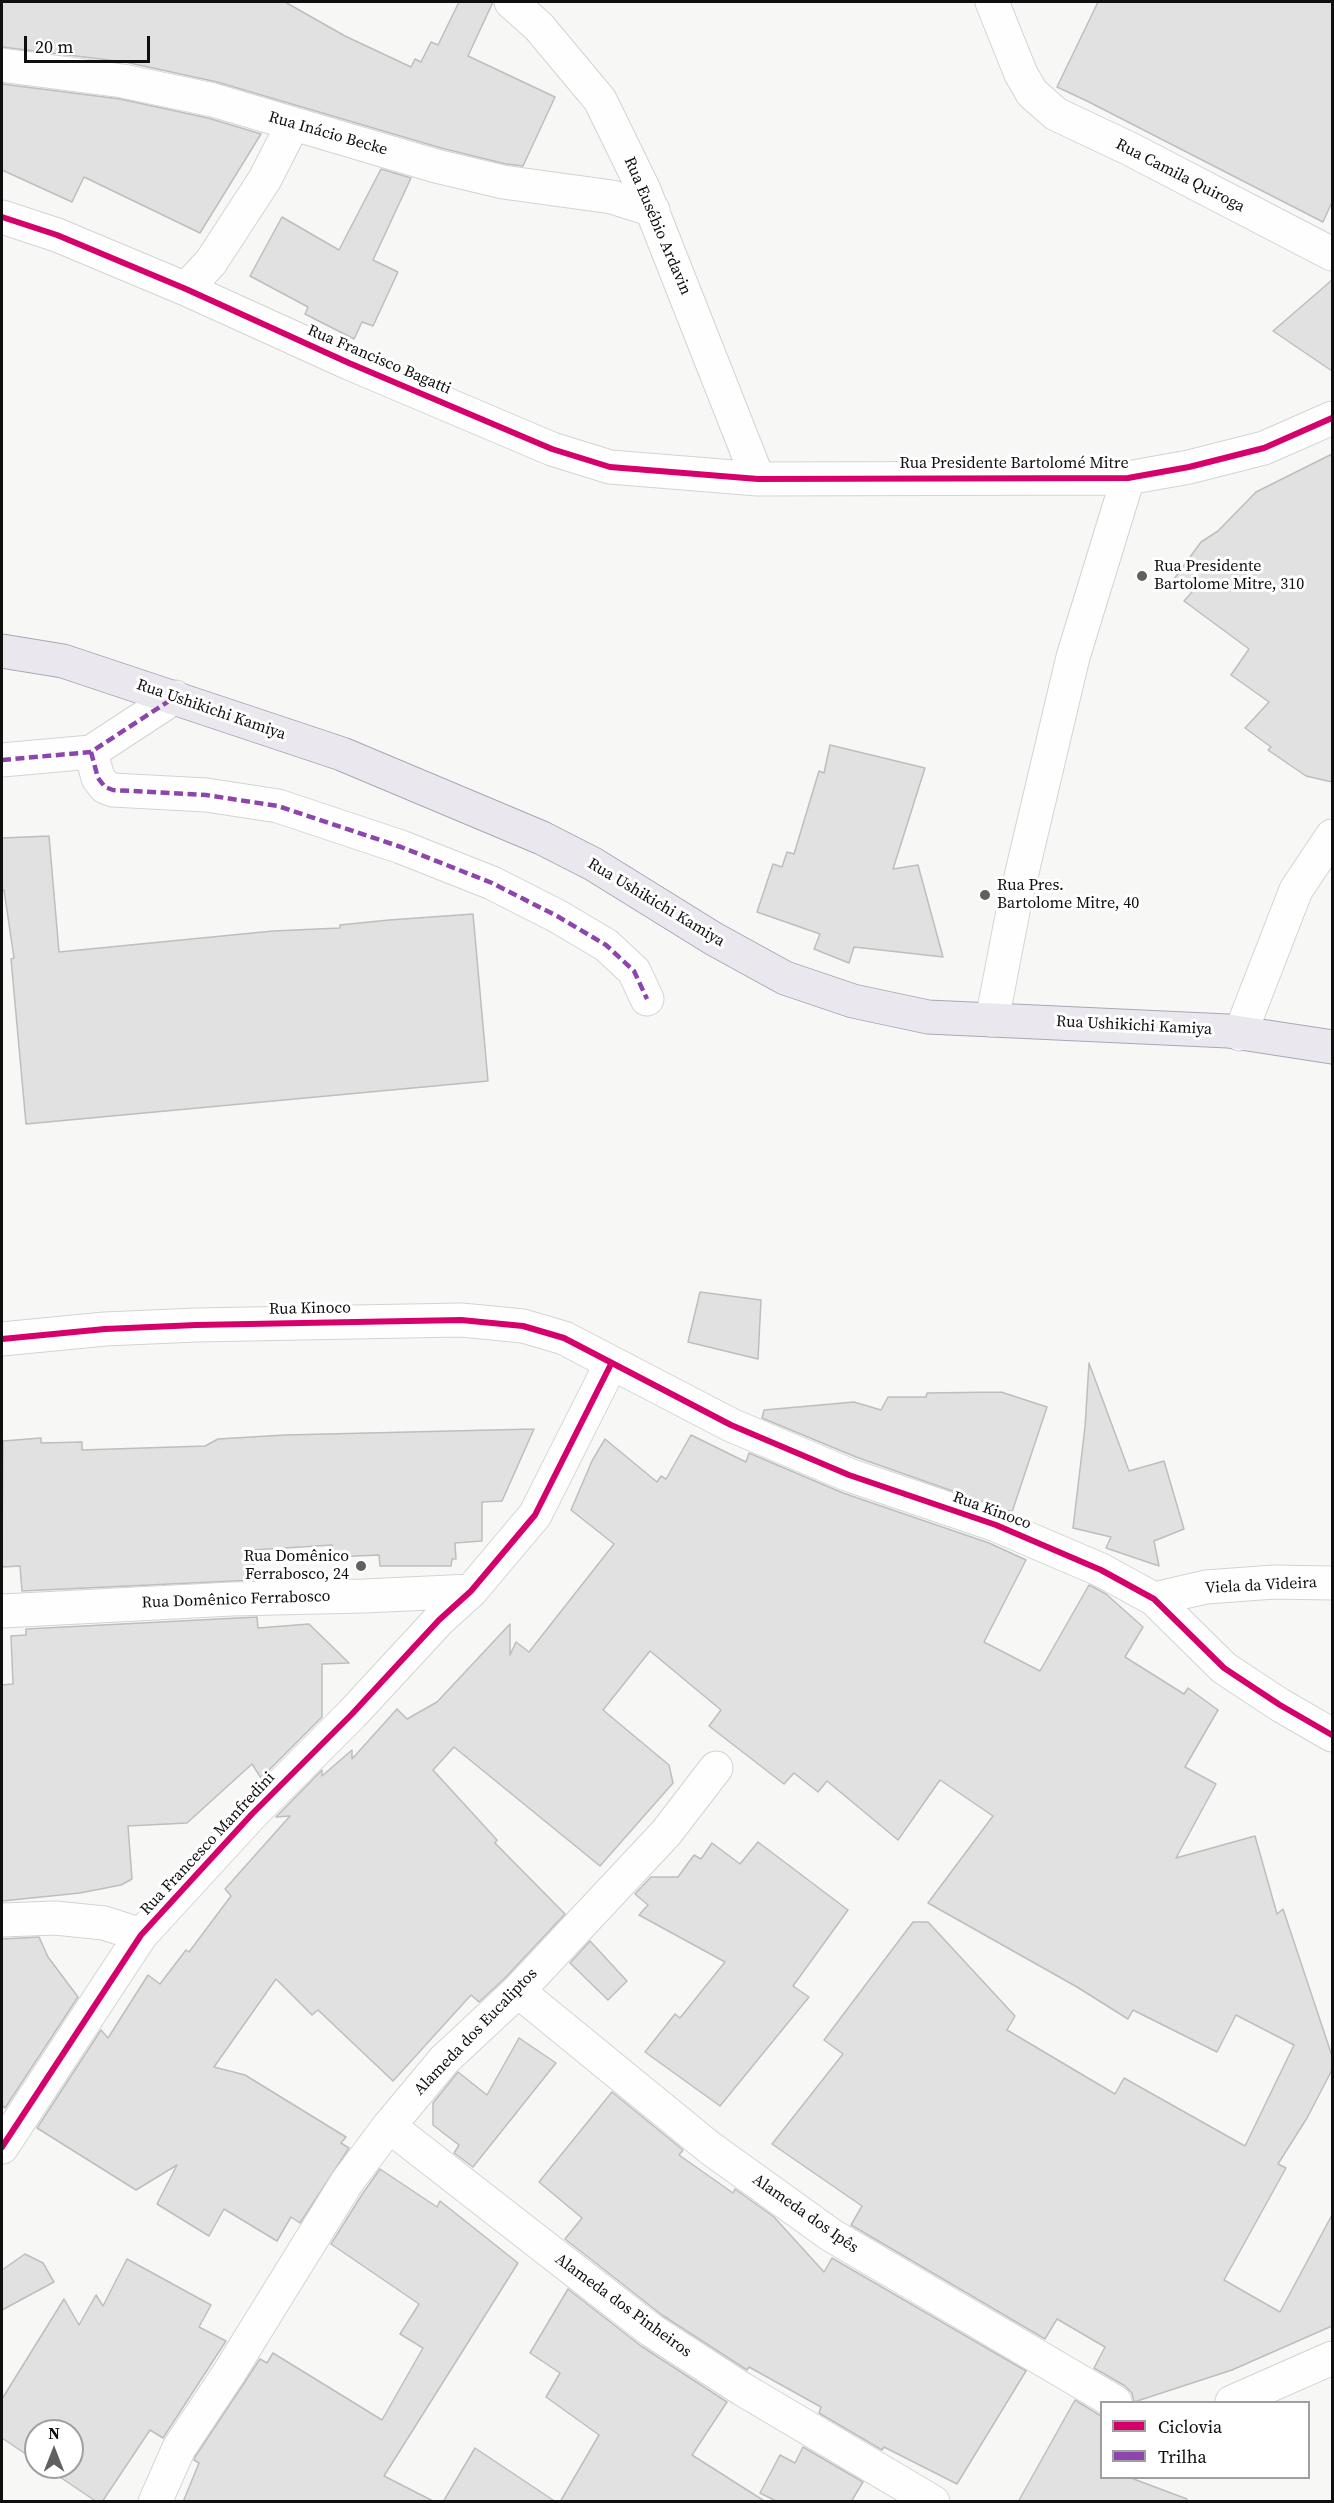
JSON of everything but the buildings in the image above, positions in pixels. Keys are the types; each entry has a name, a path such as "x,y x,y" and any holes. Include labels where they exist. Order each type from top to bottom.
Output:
{"main road":[{"name":"Rua Ushikichi Kamiya","path":"2,651 63,661 342,754 542,838 592,864 714,939 785,978 853,1001 928,1017 1240,1034 1332,1047"}],"street":[{"name":"Rua Eusébio Ardavin","path":"511,2 539,27 600,100 653,210 758,478"},
{"name":"Rua Camila Quiroga","path":"992,2 1021,74 1032,93 1056,114 1130,149 1332,254"},
{"name":"Rua Inácio Becke","path":"2,65 134,84 213,100 435,166 503,182 612,196 653,210"},
{"path":"186,289 211,262 265,179 293,124"},
{"name":"Rua Francisco Bagatti","path":"2,217 57,236 186,289 349,363 552,449 610,467 758,478"},
{"name":"Rua Presidente Bartolomé Mitre","path":"758,478 1128,478 1189,467 1264,448 1332,418"},
{"name":"Rua Presidente Bartolomé Mitre","path":"992,1020 1014,906 1073,657 1128,478"},
{"path":"2,759 91,752 175,697"},
{"path":"91,752 98,778 105,787 112,790 206,795 278,806 401,847 492,883 557,916 606,945 634,971 647,999"},
{"path":"1240,1034 1296,890 1332,837"},
{"name":"Rua Kinoco","path":"2,1339 105,1329 196,1324 461,1320 533,1329 564,1338 752,1434 849,1475 996,1525 1101,1570 1154,1599 1224,1668 1332,1736"},
{"path":"471,1591 535,1515 611,1364"},
{"name":"Viela da Videira","path":"1154,1599 1206,1587 1274,1582 1332,1583"},
{"name":"Rua Domênico Ferrabosco","path":"2,1611 232,1599 471,1591"},
{"name":"Rua Francesco Manfredini","path":"2,2147 141,1935 252,1814 352,1714 439,1620 471,1591"},
{"name":"Alameda dos Eucaliptos","path":"154,2502 178,2448 229,2373 347,2182 389,2126 444,2060 518,1991 666,1833 716,1768"},
{"path":"2,1920 65,1919 104,1923 141,1935"},
{"name":"Alameda dos Ipês","path":"518,1991 710,2148 831,2235 1112,2401"},
{"name":"Alameda dos Pinheiros","path":"389,2126 651,2330 742,2389 933,2502"},
{"path":"1236,2401 1332,2358"}],"marked path":[{"path":"2,760 91,752 175,697"},
{"path":"91,752 98,778 105,787 113,790 206,795 278,806 401,847 492,883 557,916 606,945 634,971 647,999"}],"cycle path":[{"path":"2,217 57,235 186,289 349,363 552,449 610,467 758,479 1128,478 1189,467 1264,448 1332,418"},
{"path":"2,1339 105,1329 196,1325 461,1320 523,1326 564,1338 731,1425 849,1475 996,1525 1101,1570 1154,1599 1224,1668 1280,1705 1332,1735"},
{"path":"2,2147 141,1935 252,1814 352,1714 439,1620 471,1591 535,1515 611,1364"}],"place":[{"name":"Rua Presidente Bartolome Mitre, 310","path":"1142,576"},
{"name":"Rua Pres. Bartolome Mitre, 40","path":"985,895"},
{"name":"Rua Domênico Ferrabosco, 24","path":"361,1566"}]}
